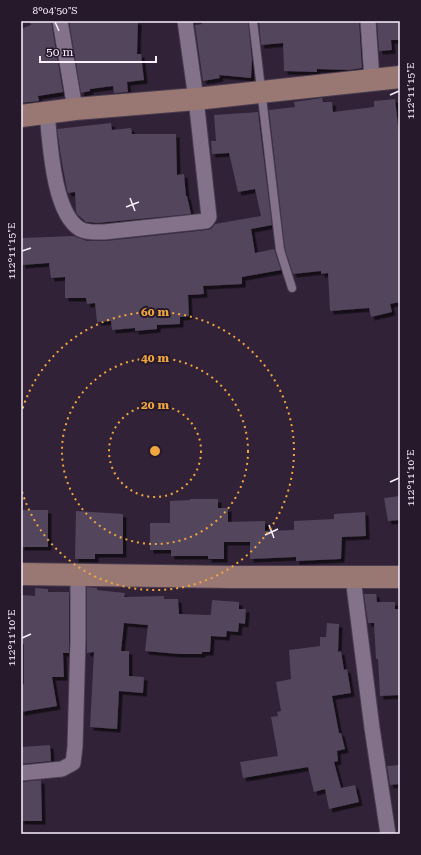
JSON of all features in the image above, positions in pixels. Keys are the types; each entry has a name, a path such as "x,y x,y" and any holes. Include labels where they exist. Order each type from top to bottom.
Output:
{"street":[{"path":"60,21 76,109"},
{"path":"47,113 53,169 58,190 62,203 69,216 79,229 93,232 104,232 206,221 209,217 196,99 185,21"},
{"path":"368,21 372,80"},
{"path":"21,116 76,109 196,99 400,77"},
{"path":"21,574 353,578 400,577"},
{"path":"21,773 62,769 73,763 75,747 78,640 78,575"},
{"path":"353,578 372,728 388,834"}],"lane":[{"path":"253,21 280,250 292,288"}],"building":[{"path":"30,21 51,21 63,92 38,96 39,101 21,103 21,29 31,25"},
{"path":"69,21 138,21 137,54 141,54 144,80 127,82 128,92 114,93 113,86 90,89 90,91 81,93"},
{"path":"201,21 248,21 252,60 251,78 219,75 220,78 203,81 195,25 202,24"},
{"path":"259,21 359,21 362,68 349,70 317,69 317,72 284,71 283,43 261,45"},
{"path":"377,21 400,21 400,40 391,40 392,50 379,51"},
{"path":"322,98 323,102 332,102 333,112 374,107 374,101 395,99 400,143 400,302 390,304 392,312 371,317 369,308 330,311 328,273 321,274 321,271 293,274 285,249 269,110 295,107 294,102"},
{"path":"258,112 272,225 251,229 255,253 274,249 281,270 242,277 242,284 203,286 204,294 188,295 189,316 180,317 180,324 157,325 157,329 135,331 135,328 112,330 111,321 97,322 95,303 87,304 86,298 65,298 65,277 51,278 49,263 22,265 21,238 74,236 87,241 105,241 207,230 211,229 215,224 261,216 255,189 238,192 229,153 212,154 211,141 216,141 214,115"},
{"path":"111,123 112,130 131,128 132,134 176,134 177,175 184,174 186,196 191,214 98,223 86,222 78,215 76,212 75,192 68,193 67,190 57,129"},
{"path":"400,496 400,520 388,521 384,498"},
{"path":"218,499 218,508 228,508 228,522 265,521 265,531 294,530 294,521 334,519 334,514 365,512 366,536 342,537 341,559 296,561 296,557 250,559 250,542 224,542 224,559 208,559 208,556 171,556 171,550 150,550 150,523 170,523 170,501"},
{"path":"21,510 48,510 48,547 21,547"},
{"path":"76,511 123,514 123,554 95,554 95,559 75,559"},
{"path":"87,587 97,588 97,590 125,593 124,597 164,596 164,599 178,599 179,614 210,615 212,600 239,602 239,609 246,609 245,624 239,623 238,632 227,631 226,637 211,636 210,652 202,652 202,654 179,654 145,651 148,625 124,623 121,651 129,651 129,676 144,677 143,693 119,691 117,729 90,727 94,652 87,653"},
{"path":"35,588 48,589 48,592 69,592 69,653 63,653 64,677 52,677 57,706 21,712 21,685 24,684 24,644 22,644 21,595 35,596"},
{"path":"364,594 376,594 377,602 395,602 395,609 400,609 400,695 380,696 374,623 368,623"},
{"path":"327,623 339,624 338,652 341,651 344,670 347,669 351,693 332,696 339,733 341,733 345,749 337,751 338,761 334,762 341,788 355,785 359,802 329,809 325,789 314,792 308,767 243,778 240,762 278,756 271,717 278,716 277,712 281,711 276,682 291,679 289,650 320,646 320,637 326,637"},
{"path":"50,745 51,761 21,764 21,747"},
{"path":"400,765 400,784 390,785 387,766"},
{"path":"41,780 42,821 21,821 21,782"}]}
